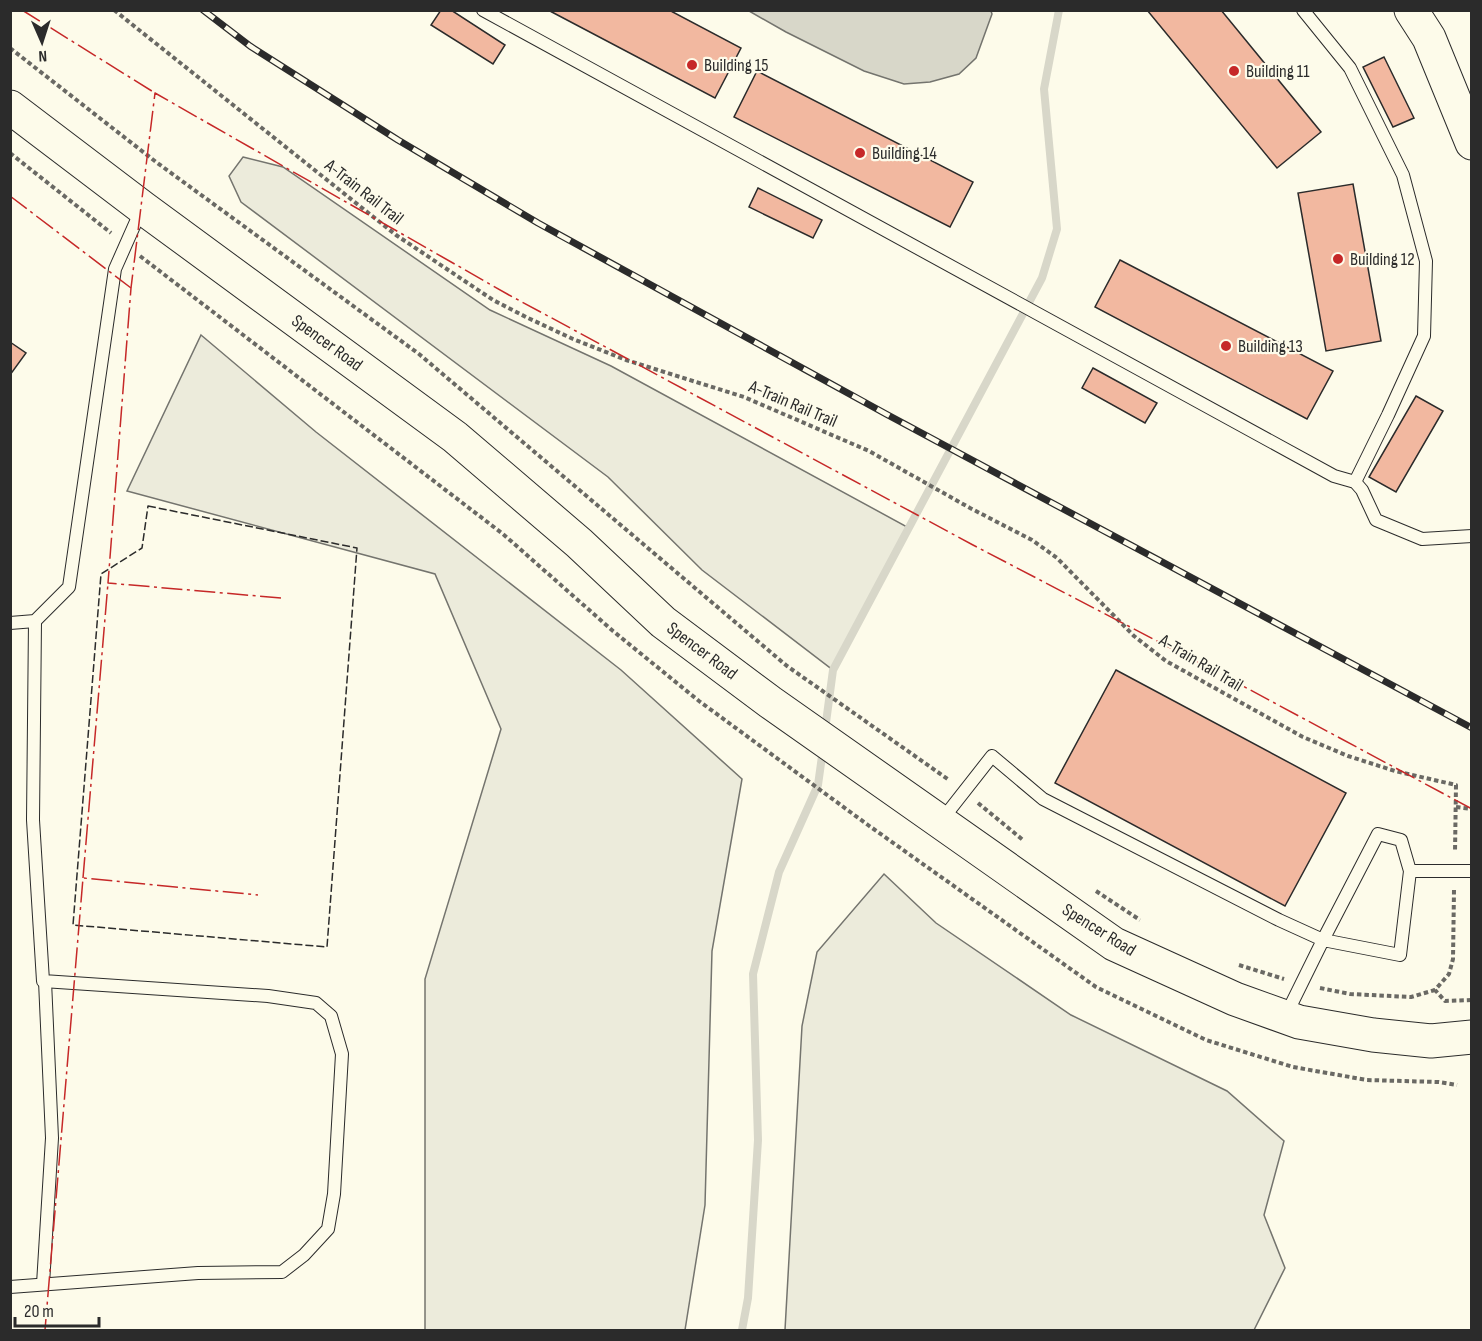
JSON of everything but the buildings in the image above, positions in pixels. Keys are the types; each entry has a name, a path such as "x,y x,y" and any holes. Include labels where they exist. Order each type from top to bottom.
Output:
{"street":[{"path":"1411,10 1429,38 1472,143"},
{"name":"Spencer Road","path":"10,106 143,208 455,437 579,543 663,622 770,702 1114,944 1235,999 1299,1022 1373,1035 1431,1041 1472,1037"}],"lane":[{"path":"483,10 1334,476 1355,482 1362,490 1376,520 1422,539 1472,536"},
{"path":"1302,10 1350,68 1403,175 1426,261 1424,336 1355,482"},
{"path":"10,623 35,621 69,587 115,269 143,208"},
{"path":"35,621 33,820 43,981 45,981 52,1138 43,1284"},
{"path":"940,822 992,756 1043,799 1279,920 1323,940 1400,956 1410,871 1401,840 1378,834 1323,940 1285,1017"},
{"path":"1410,871 1472,871"},
{"path":"10,1287 198,1273 282,1272 304,1255 328,1229 334,1194 342,1054 331,1016 316,1003 268,996 45,981"}],"path":[{"name":"A-Train Rail Trail","path":"114,10 396,236 493,300 573,339 627,360 744,397 869,451 1032,540 1056,558 1134,636 1166,661 1303,737 1348,756 1395,771 1456,785 1453,959 1449,974 1435,990"},
{"path":"10,48 156,162 419,354 787,666 964,791 1031,846"},
{"path":"10,153 126,245 503,534 613,632 699,701 868,825"},
{"path":"1456,807 1472,809"},
{"path":"1095,890 1141,920"},
{"path":"1236,964 1301,984 1350,994 1411,997 1435,990 1445,1001 1472,1000"}],"shaded area":[{"path":"749,11 991,11 992,14 976,58 959,74 930,82 904,84 864,71"},
{"path":"243,157 283,167 490,310 611,366 909,528 833,670 702,570 608,477 241,202 229,176"},
{"path":"201,335 316,432 621,670 742,779 712,951 705,1205 685,1330 425,1330 425,979 501,729 435,574 127,491"},
{"path":"884,874 936,923 1071,1015 1227,1091 1284,1141 1264,1215 1285,1268 1254,1330 785,1330 802,1026 817,952"}],"waterway":[{"path":"825,730 833,670 1042,278 1057,229 1044,89 1059,10"},
{"path":"742,1330 748,1298 758,1140 753,974 779,872 818,785 823,749"}],"railway":[{"path":"203,10 250,46 398,140 538,223 886,414 1472,728"}],"fence":[{"path":"148,506 357,548 327,947 73,925 101,574 142,548 148,506"}],"power":[{"path":"22,10 155,93"},
{"path":"281,598 108,583 131,288 155,93 509,295 973,545 1472,809"},
{"path":"10,196 131,288"},
{"path":"83,878 108,583"},
{"path":"45,1330 83,878 258,895"}],"place":[{"name":"Building 15","path":"692,65"},
{"name":"Building 11","path":"1234,71"},
{"name":"Building 14","path":"860,153"},
{"name":"Building 12","path":"1338,259"},
{"name":"Building 13","path":"1226,346"}]}
